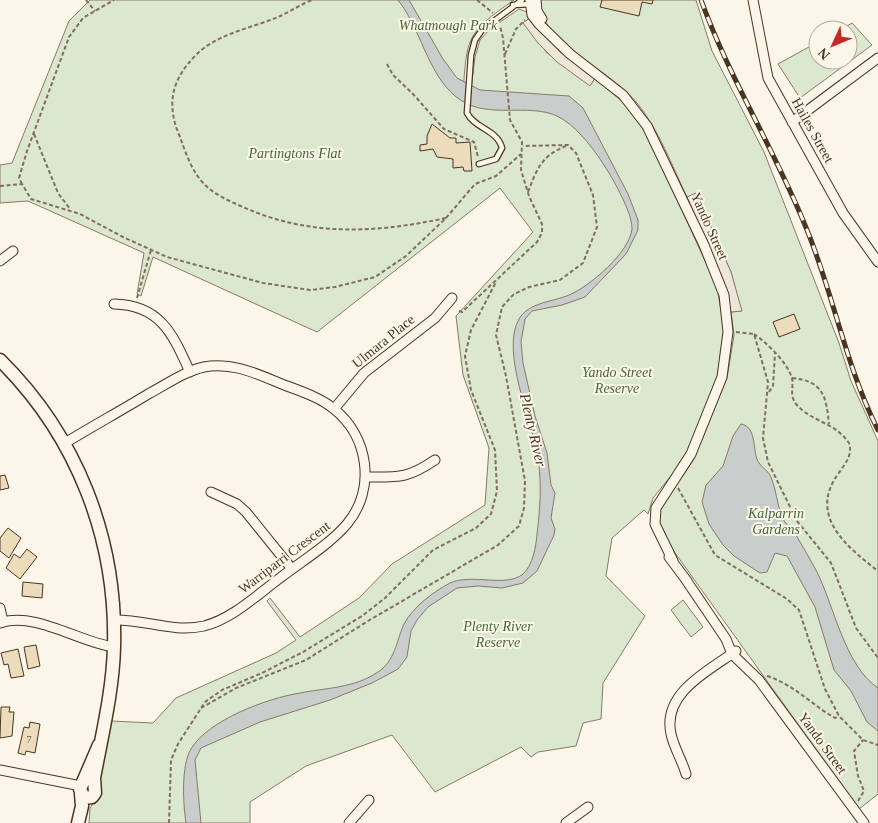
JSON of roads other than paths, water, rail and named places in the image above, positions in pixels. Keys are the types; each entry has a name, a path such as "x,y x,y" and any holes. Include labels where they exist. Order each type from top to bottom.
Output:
{"street":[{"name":"Hailes Street","path":"752,0 766,70 792,122 843,213 878,262"},
{"name":"Yando Street","path":"532,4 552,36"},
{"name":"Yando Street","path":"532,4 552,36 570,54 623,95 647,126 720,281 724,295 728,332 722,377 697,441 674,482 659,500 655,524 672,561"},
{"path":"792,122 878,58"},
{"path":"0,261 13,251"},
{"name":"Ulmara Place","path":"334,409 364,372 435,318 452,298"},
{"path":"114,304 135,307 158,318 165,324 176,340 190,372"},
{"path":"0,360 28,389 65,443 88,492 104,543 109,568 114,620 114,648 110,689 99,745 85,790 78,823"},
{"name":"Warriparri Crescent","path":"65,443 190,372 214,366 242,369 298,391 334,409 345,420 358,440 363,454 365,477 360,501 348,523 333,538 237,610 214,623 180,628 136,621 114,620"},
{"path":"365,477 404,477 435,460"},
{"name":"Yando Street","path":"683,467 655,497 650,515 654,538 684,577 734,652 759,680 864,823"},
{"path":"211,492 237,504 246,512 292,569"},
{"path":"0,608 1,623 30,621 89,642 114,648"},
{"path":"686,774 671,733 674,707 687,687 734,652"},
{"path":"0,770 85,790"},
{"path":"85,790 87,807 85,823"},
{"path":"349,823 369,800"},
{"path":"566,823 588,807"}],"lane":[{"path":"479,164 496,159 502,148 498,138 471,120 466,110 468,82 475,40 482,30 522,0"},
{"path":"513,6 532,4"}],"water":[{"name":"Plenty River","path":"398,0 409,0 443,59 457,78 480,90 569,96 583,108 628,194 638,220 638,230 626,254 585,297 562,305 532,311 525,319 521,342 523,363 535,416 547,453 551,485 555,493 551,518 555,529 554,535 537,571 523,583 502,588 478,586 457,588 428,607 417,620 411,631 407,657 398,669 372,683 330,700 260,722 201,748 195,760 201,823 186,823 184,774 188,756 199,738 211,729 256,705 300,693 340,687 360,681 378,672 384,668 392,657 408,618 424,600 450,583 468,579 508,580 523,574 532,561 536,544 540,506 540,477 535,444 515,368 514,333 523,313 542,303 569,295 587,285 607,268 630,238 631,222 623,199 598,155 587,141 564,120 552,114 528,110 490,110 478,108 455,96 438,75 413,24"},
{"path":"741,424 746,426 752,433 757,459 771,477 782,517 796,535 817,572 849,651 867,678 878,688 878,731 867,722 851,691 834,670 815,607 787,556 775,553 767,572 760,573 734,556 723,545 709,524 702,502 706,485 723,466 733,436"}],"railway":[{"path":"701,0 725,59 795,201 807,230 857,381 878,430"}],"park label":[{"name":"Whatmough Park","path":"448,25"},
{"name":"Partingtons Flat","path":"295,153"},
{"name":"Yando Street Reserve","path":"617,380"},
{"name":"Kalparrin Gardens","path":"776,522"},
{"name":"Plenty River Reserve","path":"498,634"}]}
